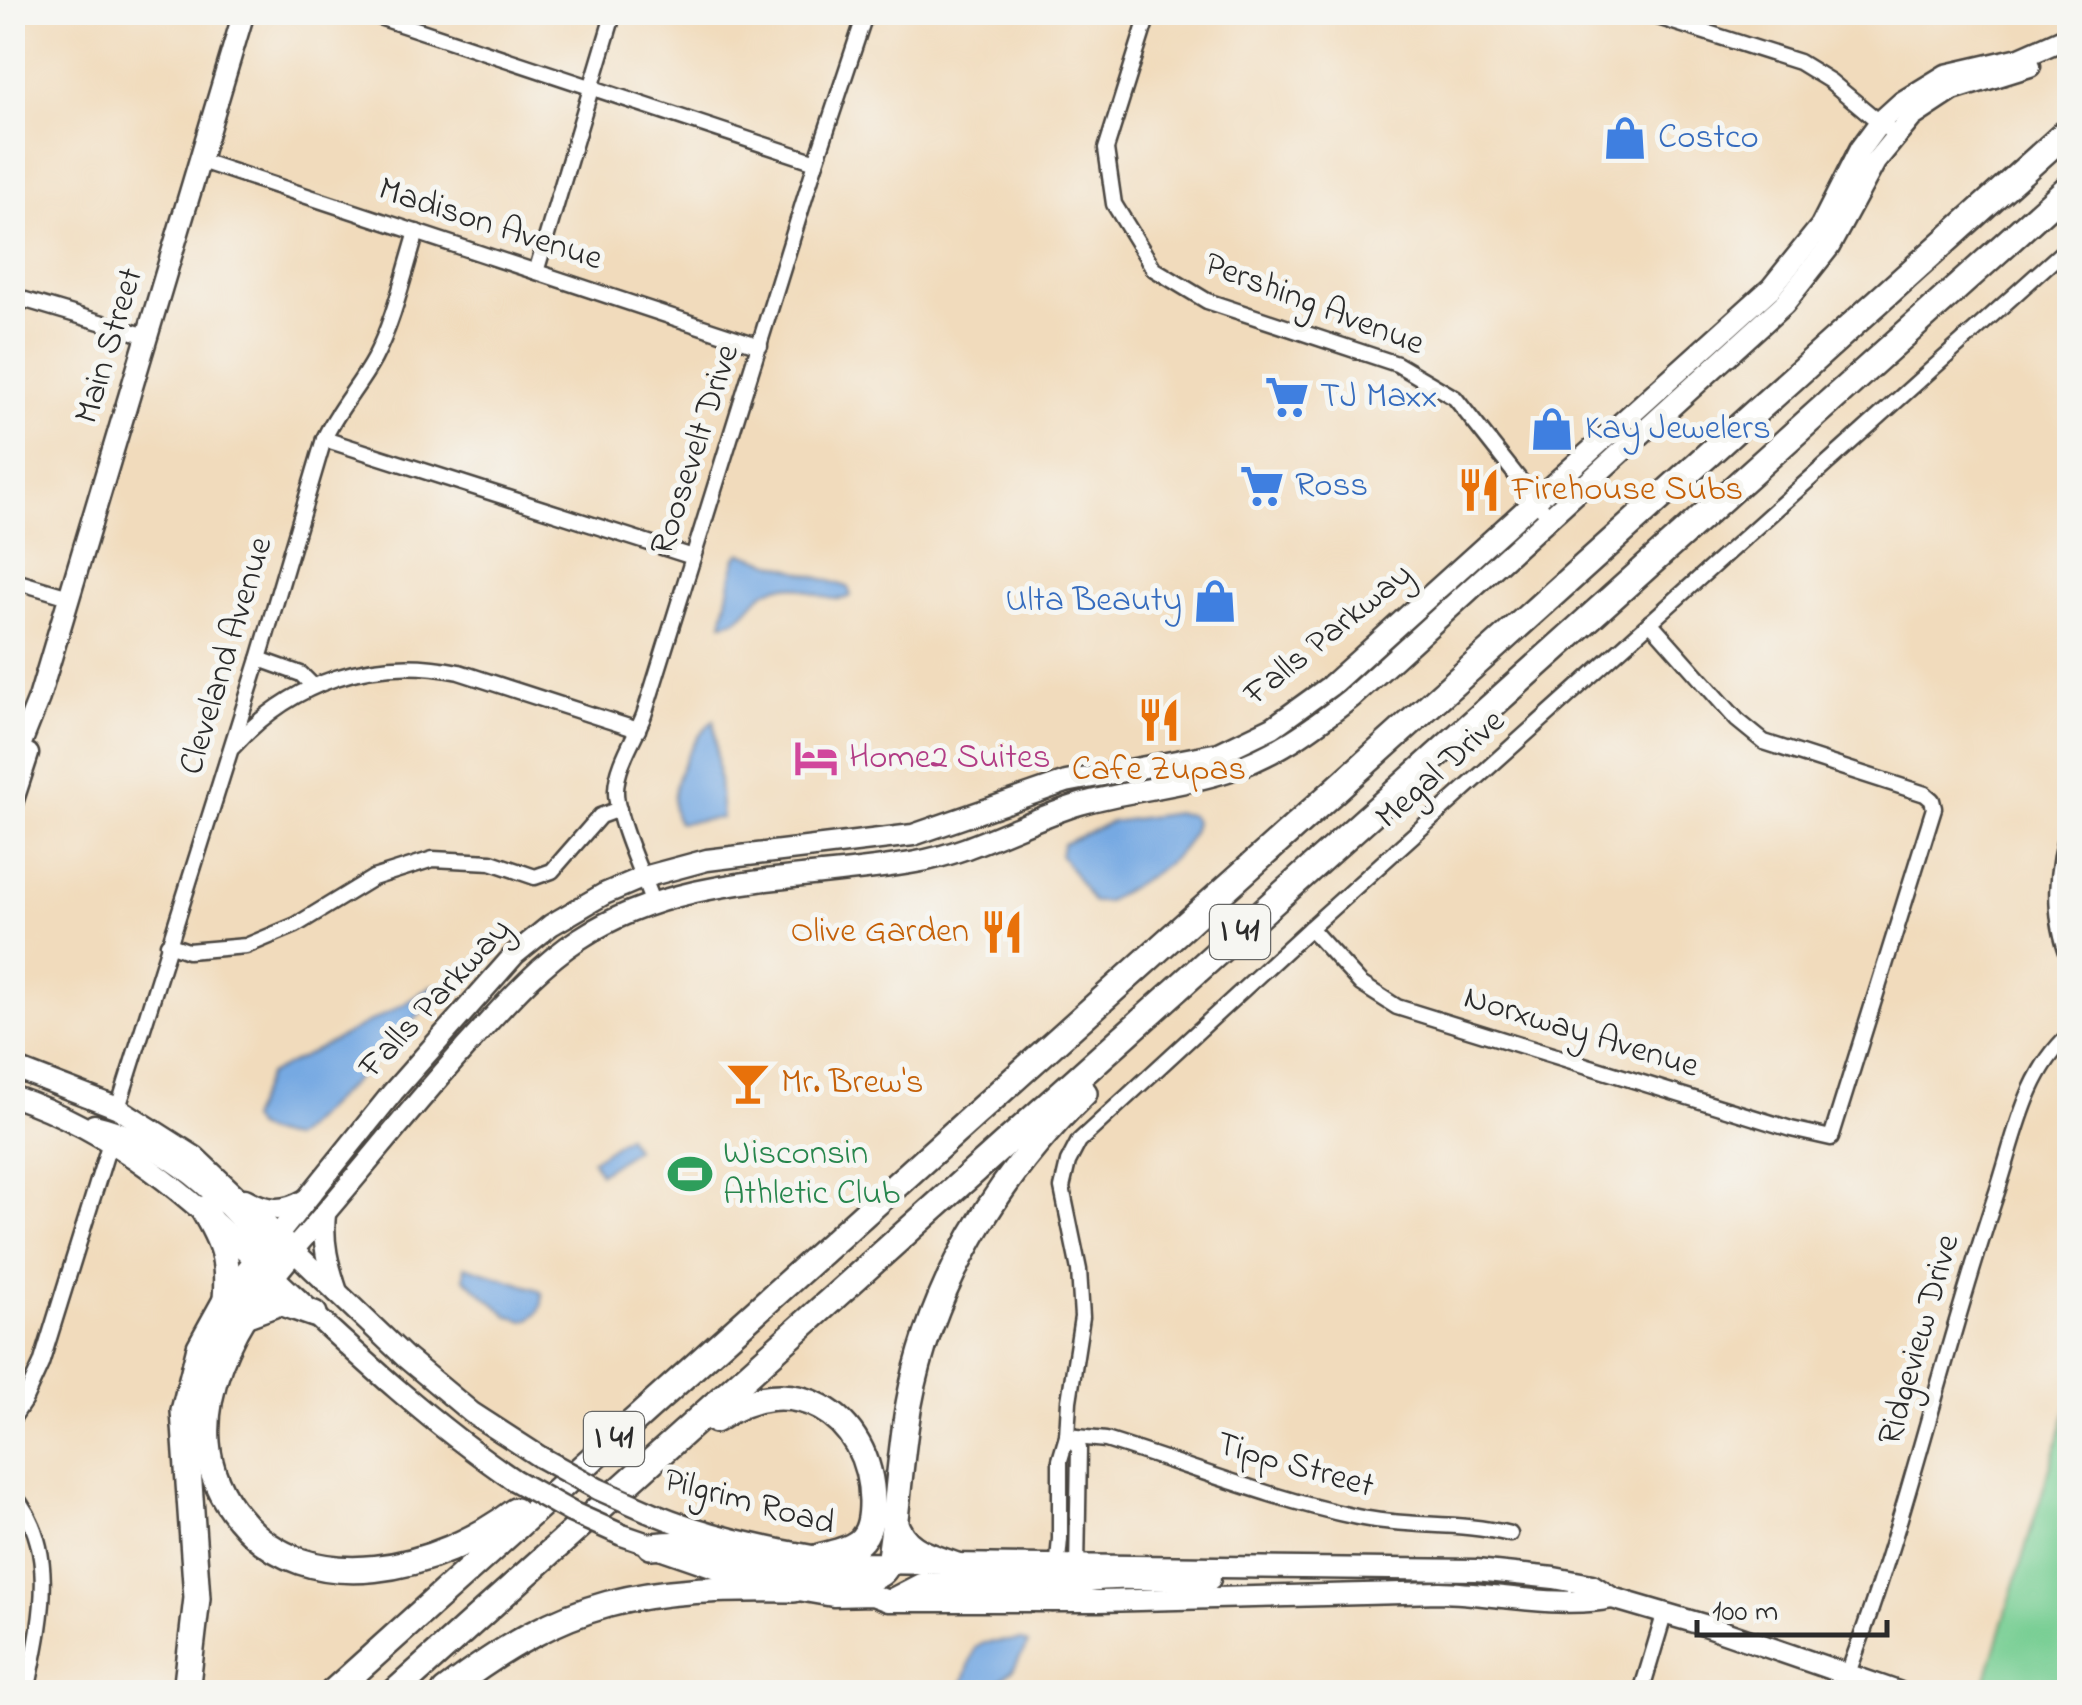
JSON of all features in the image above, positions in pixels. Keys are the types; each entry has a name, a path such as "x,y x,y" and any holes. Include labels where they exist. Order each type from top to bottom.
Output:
{"highway":[{"name":"I 41","path":"333,1692 2070,129"},
{"name":"I 41","path":"403,1686 2070,186"},
{"path":"651,1546 685,1544 763,1563 854,1577 875,1576 888,1564 914,1378 948,1282 985,1213 1068,1109 1369,816"},
{"path":"203,1209 224,1244 234,1308 207,1424 211,1464 232,1510 268,1546 306,1563 340,1569 411,1564 461,1544 509,1516 787,1269 895,1186"},
{"path":"186,1692 197,1598 184,1411 200,1347 273,1255"},
{"path":"234,1308 251,1316 280,1302 314,1314"},
{"path":"403,1686 468,1639 701,1430 744,1402 765,1396 804,1401 837,1417 860,1445 871,1478 869,1526 856,1544 820,1557"},
{"path":"894,1521 900,1537 909,1546 957,1566"},
{"path":"445,1692 519,1640 600,1606 681,1590 794,1589"}],"street":[{"name":"Main Street","path":"12,766 39,698 244,12"},
{"path":"364,12 816,162"},
{"path":"536,272 614,12"},
{"name":"Roosevelt Drive","path":"653,904 619,809 618,775 638,730 866,12"},
{"name":"Pershing Avenue","path":"1149,12 1106,149 1114,204 1154,270 1207,301 1396,364 1455,398 1549,517"},
{"path":"1642,12 1799,62 1888,129"},
{"name":"Falls Parkway","path":"273,1255 325,1214 451,1064 536,974 580,937 687,892 944,856 1082,803 1226,772 1271,754 1312,728 1351,698 1784,304 1830,247 1902,102 1946,75 2020,58 2070,36"},
{"name":"Falls Parkway","path":"273,1255 307,1198 393,1092 514,954 573,912 644,877 707,860 913,836 1066,782 1220,754 1273,727 1330,686 1772,288 1821,226 1860,149 1952,90 2015,72 2070,46"},
{"name":"Madison Avenue","path":"200,161 760,346"},
{"name":"Cleveland Avenue","path":"118,1108 324,440 384,336 417,232"},
{"name":"Megal Drive","path":"1068,1580 1060,1534 1060,1460 1068,1436 1069,1401 1082,1317 1078,1265 1062,1197 1070,1155 1094,1124 2070,245"},
{"path":"12,296 147,336"},
{"path":"324,440 692,558"},
{"path":"12,580 69,596"},
{"name":"Norxway Avenue","path":"1310,928 1361,984 1397,1007 1827,1139 1834,1135 1934,808 1930,797 1764,742 1738,720 1650,622"},
{"path":"259,659 301,674 312,686"},
{"path":"230,751 283,704 312,686 366,669 432,666 459,672 638,730"},
{"name":"Main Street","path":"12,803 30,747 39,698"},
{"path":"168,944 188,950 246,946 296,925 373,878 423,861 450,858 491,862 535,876 552,871 600,816 619,809"},
{"path":"2070,821 2058,867 2056,902 2070,960"},
{"name":"Ridgeview Drive","path":"1848,1673 1906,1494 1964,1288 2026,1101 2042,1068 2070,1034"},
{"name":"Pilgrim Road","path":"14,1067 118,1108 195,1157 234,1193 314,1314 439,1426 514,1480 571,1512 622,1535 734,1575 833,1596 872,1596 888,1601 1053,1601 1068,1580"},
{"name":"Pilgrim Road","path":"12,1096 110,1142 203,1209 338,1294 460,1405 540,1457 648,1512 690,1526 820,1557 957,1566 1068,1580 1180,1582 1226,1577 1251,1568 1476,1570 1573,1582 1898,1692"},
{"path":"68,1119 123,1132 170,1158 236,1214 273,1255"},
{"path":"12,1419 41,1364 110,1142"},
{"path":"234,1193 265,1210 292,1208 307,1198"},
{"path":"325,1214 326,1258 338,1294"},
{"name":"Tipp Street","path":"1068,1436 1106,1440 1355,1517 1399,1524 1471,1526 1510,1534"},
{"path":"12,1493 33,1521 44,1572 27,1692"},
{"path":"888,1601 920,1584 1068,1580"},
{"name":"Pilgrim Road","path":"1068,1580 1489,1593 1585,1604 1612,1598"},
{"path":"1641,1692 1665,1612"}],"green space":[{"path":"2069,1404 2069,1692 1982,1692"}],"water":[{"path":"741,553 848,587 851,596 833,599 794,587 773,588 744,614 722,623 736,557"},
{"path":"714,720 722,818 679,823 674,798 681,768 696,740"},
{"path":"1177,813 1190,815 1195,821 1183,847 1160,869 1106,902 1093,902 1060,854 1063,844 1111,822"},
{"path":"433,985 439,987 435,998 292,1139 262,1131 252,1124 249,1120 268,1075"},
{"path":"627,1136 635,1149 600,1173 592,1160"},
{"path":"465,1266 536,1289 542,1293 539,1310 525,1321 510,1317 464,1278"},
{"path":"1020,1640 1028,1644 1014,1668 988,1692 960,1692 975,1648 984,1643"}],"place":[{"name":"Costco","path":"1625,138"},
{"name":"TJ Maxx","path":"1287,397"},
{"name":"Kay Jewelers","path":"1552,429"},
{"name":"Ross","path":"1262,486"},
{"name":"Firehouse Subs","path":"1479,490"},
{"name":"Ulta Beauty","path":"1215,601"},
{"name":"Cafe Zupas","path":"1159,720"},
{"name":"Home2 Suites","path":"816,758"},
{"name":"Olive Garden","path":"1002,932"},
{"name":"Mr. Brew's","path":"748,1083"},
{"name":"Wisconsin Athletic Club","path":"690,1174"}]}
